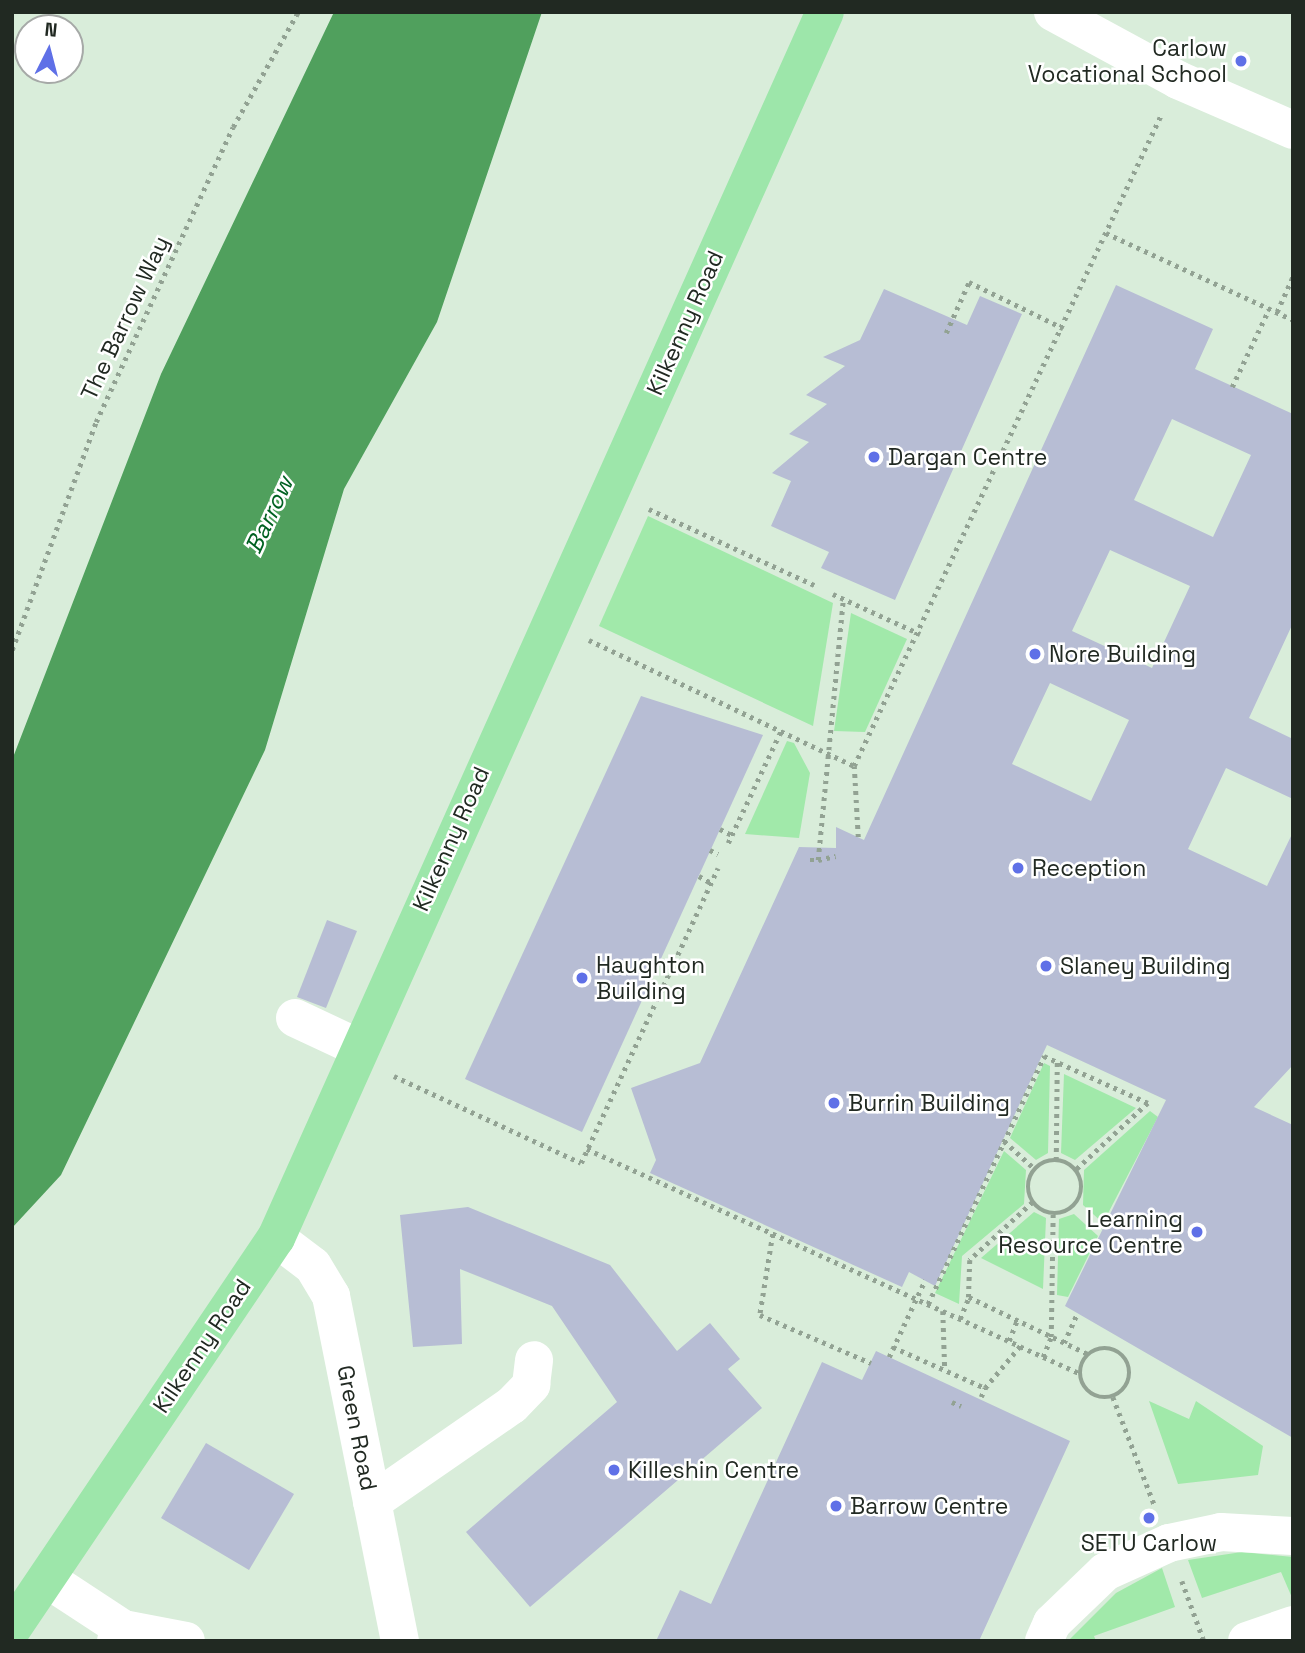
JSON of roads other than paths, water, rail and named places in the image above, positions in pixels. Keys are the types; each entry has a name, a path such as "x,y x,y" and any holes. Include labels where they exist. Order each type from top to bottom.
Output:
{"main road":[{"name":"Kilkenny Road","path":"12,1629 276,1238 549,620 610,491 825,12"}],"street":[{"path":"1053,12 1178,80 1293,130"},
{"path":"295,1018 357,1053"},
{"name":"Green Road","path":"276,1238 313,1266 331,1296 400,1641"},
{"path":"372,1502 512,1405 531,1385 534,1360"},
{"path":"1044,1641 1052,1623 1105,1573 1169,1543 1221,1532 1293,1536"},
{"path":"47,1579 120,1635 186,1641"},
{"path":"1247,1641 1293,1625"}],"water":[{"name":"Barrow","path":"334,12 542,12 437,322 344,489 265,750 61,1175 12,1228 12,760 161,374"}],"place":[{"name":"Carlow Vocational School","path":"1241,61"},
{"name":"Dargan Centre","path":"874,457"},
{"name":"Nore Building","path":"1035,654"},
{"name":"Reception","path":"1018,868"},
{"name":"Slaney Building","path":"1046,966"},
{"name":"Haughton Building","path":"582,978"},
{"name":"Burrin Building","path":"834,1103"},
{"name":"Learning Resource Centre","path":"1197,1232"},
{"name":"Killeshin Centre","path":"614,1470"},
{"name":"Barrow Centre","path":"836,1506"},
{"name":"SETU Carlow","path":"1149,1518"}]}
